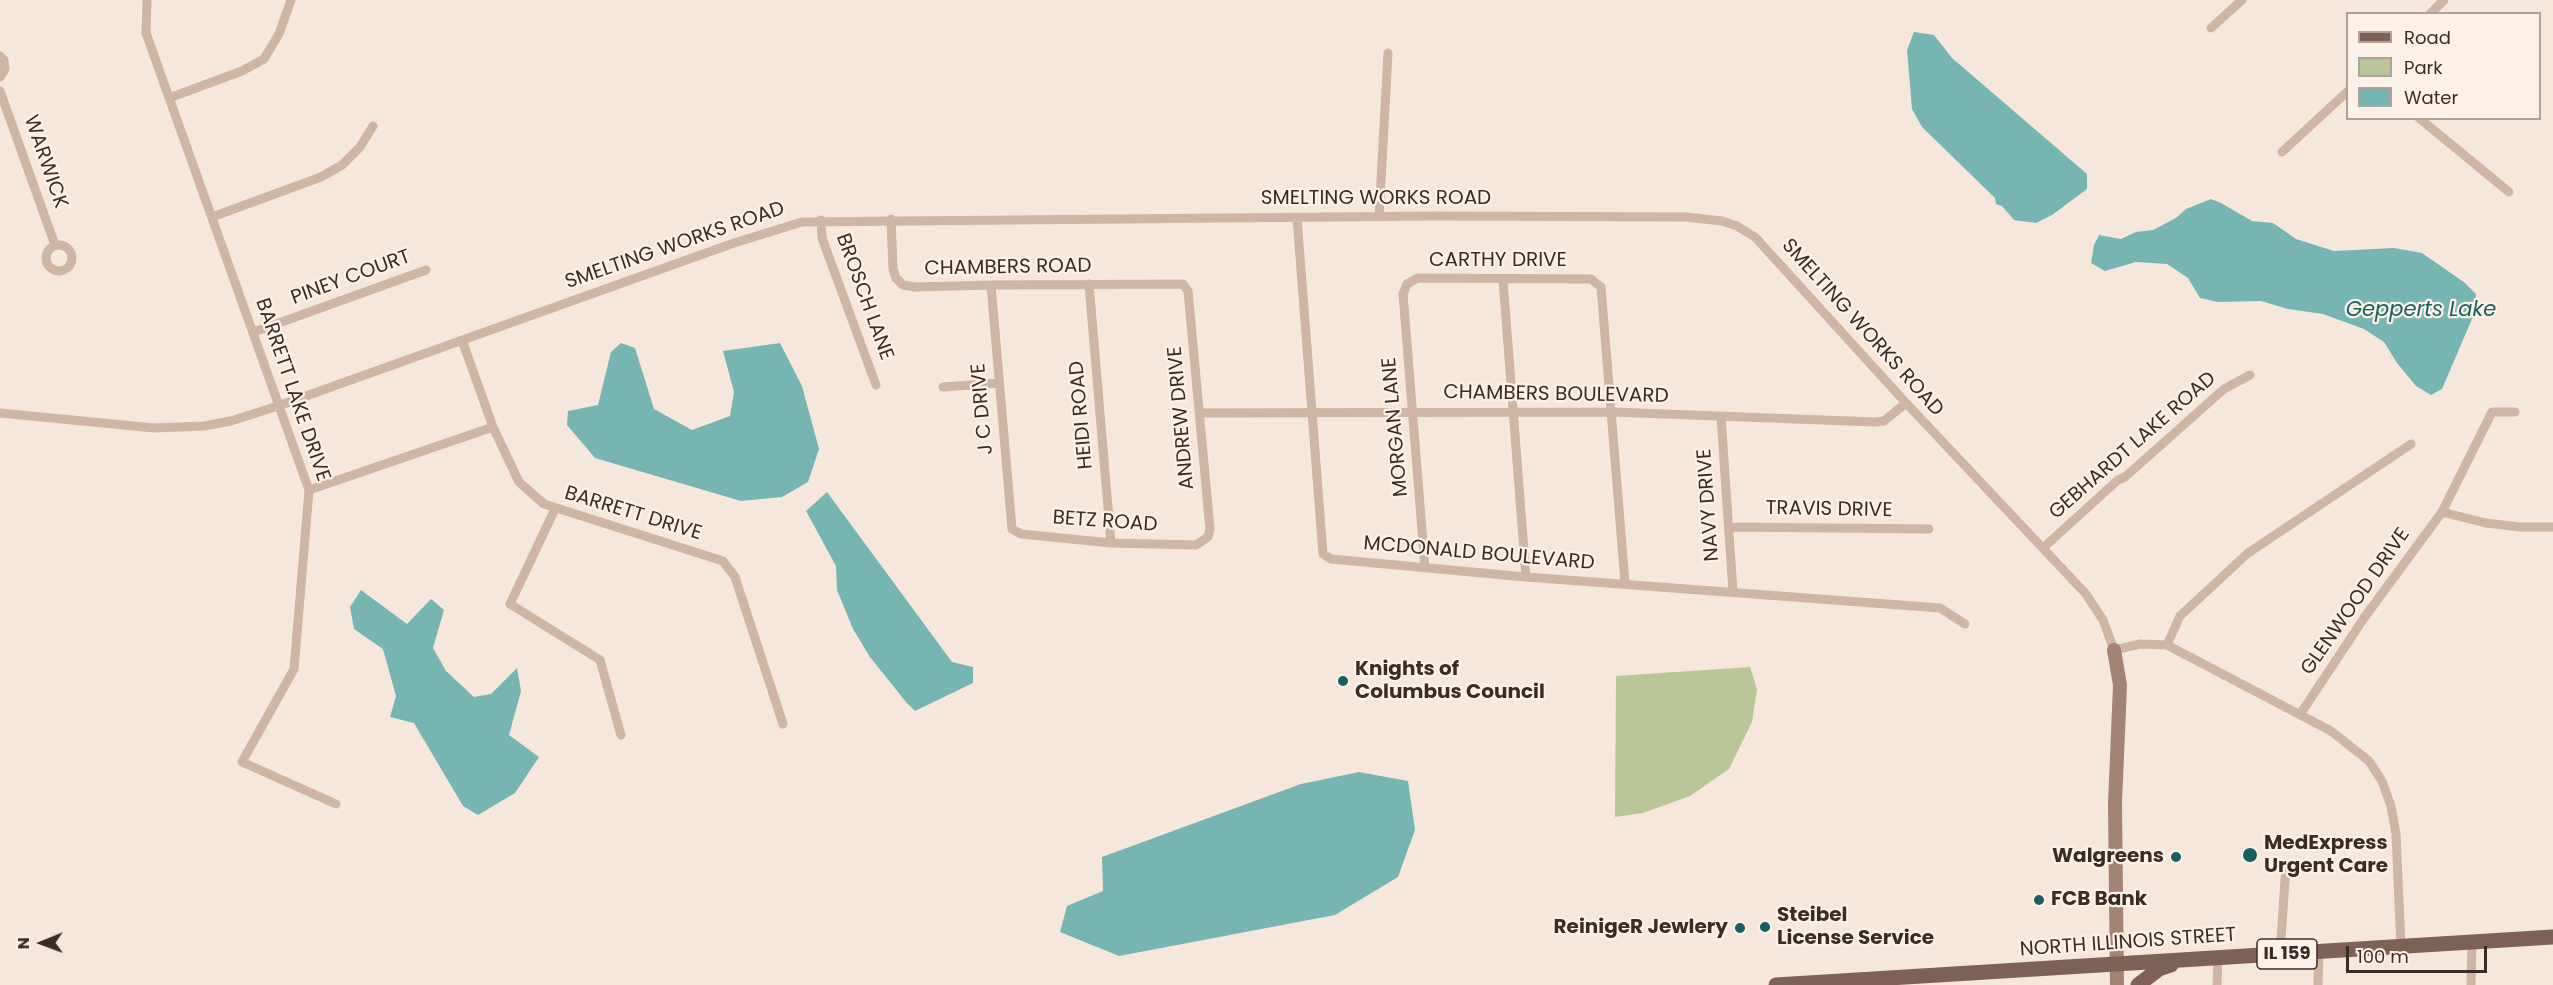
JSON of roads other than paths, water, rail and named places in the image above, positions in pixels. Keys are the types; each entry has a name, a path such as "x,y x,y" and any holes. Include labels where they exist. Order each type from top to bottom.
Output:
{"main road":[{"name":"NORTH ILLINOIS STREET","path":"1776,985 2553,938"},
{"path":"2138,985 2159,969 2181,960"}],"street":[{"name":"BARRETT LAKE DRIVE","path":"147,0 146,33 309,490 294,669 242,762 336,804"},
{"path":"169,98 242,71 264,59 279,34 291,0"},
{"path":"2211,28 2242,0"},
{"path":"2432,12 2444,0"},
{"path":"1378,217 1388,53"},
{"path":"0,56 4,60 5,69 0,77"},
{"name":"WARWICK","path":"0,91 55,245"},
{"path":"2282,152 2346,93"},
{"path":"2421,120 2509,192"},
{"path":"212,217 321,177 342,165 360,147 373,126"},
{"name":"SMELTING WORKS ROAD","path":"0,413 154,428 178,428 231,421 768,231 802,222 891,219 1686,217 1737,226 1755,237 1906,403 2086,594 2103,621 2114,650"},
{"name":"MCDONALD BOULEVARD","path":"1297,218 1323,554 1331,559 1526,577 1940,608 1965,624"},
{"name":"CHAMBERS ROAD","path":"891,219 893,269 896,278 903,285 915,287 1183,284"},
{"name":"BROSCH LANE","path":"821,220 822,238 876,385"},
{"name":"PINEY COURT","path":"254,332 426,270"},
{"name":"CARTHY DRIVE","path":"1407,284 1418,278 1591,279 1601,287 1612,412"},
{"path":"1503,280 1526,577"},
{"name":"HEIDI ROAD","path":"1089,284 1111,543"},
{"name":"ANDREW DRIVE","path":"1183,284 1188,291 1210,529 1208,537 1196,545"},
{"name":"MORGAN LANE","path":"1407,284 1403,294 1425,568"},
{"name":"J C DRIVE","path":"991,285 1012,529"},
{"name":"BARRETT DRIVE","path":"462,340 493,427 519,482 543,504 723,561 735,577 783,724"},
{"name":"GEBHARDT LAKE ROAD","path":"2043,548 2224,388 2250,375"},
{"path":"943,387 999,383"},
{"name":"CHAMBERS BOULEVARD","path":"1200,413 1612,412 1875,422 1884,421 1906,403"},
{"path":"1612,412 1625,583"},
{"name":"GLENWOOD DRIVE","path":"2301,713 2364,618 2442,512 2492,412 2515,412"},
{"name":"NAVY DRIVE","path":"1721,417 1733,591"},
{"path":"309,490 493,427"},
{"path":"2167,645 2180,616 2248,553 2411,444"},
{"path":"555,509 510,604 600,660 621,735"},
{"path":"2442,512 2486,523 2520,527 2553,527"},
{"name":"TRAVIS DRIVE","path":"1729,527 1929,529"},
{"name":"BETZ ROAD","path":"1012,529 1021,534 1111,543 1196,545"},
{"path":"2117,985 2115,803 2120,685 2114,650 2140,644 2167,645 2301,713 2354,747 2368,761 2382,781 2391,806 2396,834 2401,947"},
{"path":"2280,954 2286,866"},
{"path":"2471,985 2472,942"},
{"path":"2318,985 2319,952"},
{"path":"2217,985 2218,958"}],"water":[{"path":"1914,32 1934,35 1952,58 2087,174 2087,189 2052,215 2036,223 2014,220 2002,206 1996,204 1995,198 1922,127 1912,109 1907,50"},
{"name":"Gepperts Lake","path":"2211,199 2252,221 2273,223 2296,239 2334,251 2394,248 2422,253 2465,283 2476,294 2475,312 2442,389 2431,395 2416,386 2397,363 2384,342 2364,329 2323,314 2288,309 2261,301 2218,302 2200,298 2188,278 2167,264 2136,262 2105,271 2091,263 2094,245 2099,235 2121,239 2136,232 2153,230 2176,218 2186,209"},
{"path":"621,343 635,348 654,409 692,430 730,416 734,392 723,351 780,343 802,386 819,449 808,482 782,497 741,501 595,458 567,425 568,411 598,405 611,352"},
{"path":"827,492 952,662 973,667 973,683 915,711 870,657 853,629 837,590 836,566 806,511"},
{"path":"361,590 407,624 431,599 444,610 433,648 446,671 474,697 491,694 517,668 521,691 509,735 539,757 515,793 478,815 463,806 414,723 390,717 396,696 383,649 354,629 350,607"},
{"path":"1359,772 1408,781 1415,830 1398,877 1335,915 1119,956 1060,932 1067,906 1103,891 1102,857 1301,784"}],"place":[{"name":"Knights of Columbus Council","path":"1343,681"},
{"name":"MedExpress Urgent Care","path":"2250,855"},
{"name":"Walgreens","path":"2176,857"},
{"name":"FCB Bank","path":"2039,900"},
{"name":"Steibel License Service","path":"1765,927"},
{"name":"ReinigeR Jewlery","path":"1740,928"}]}
